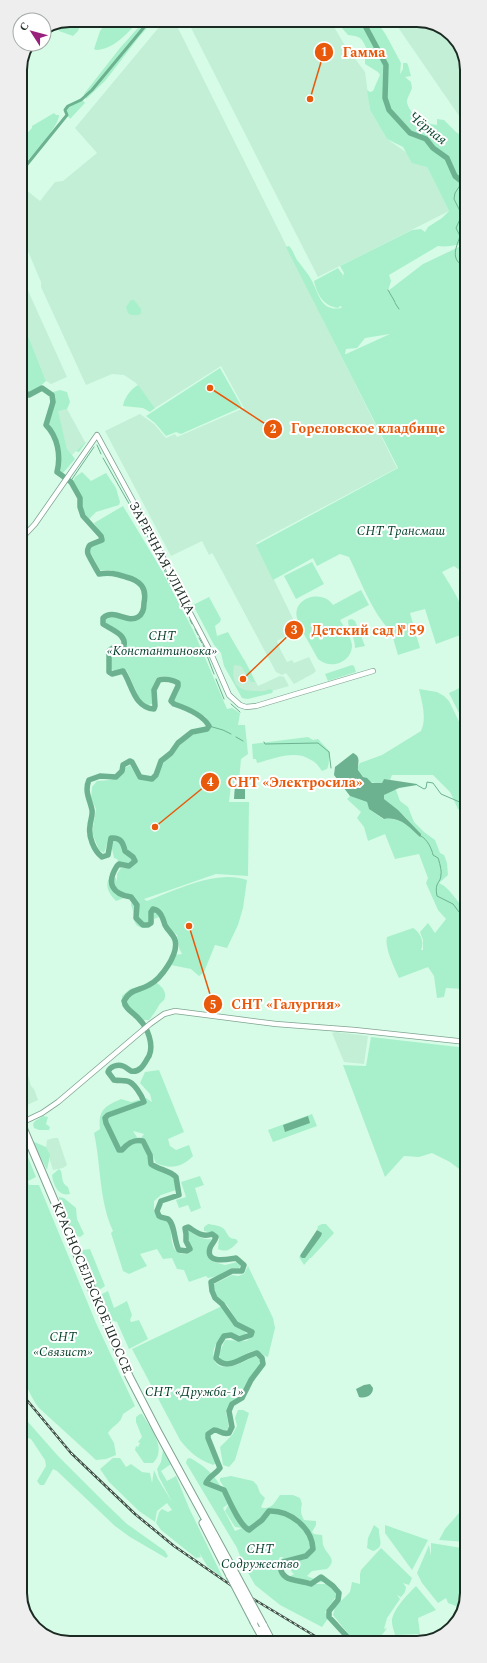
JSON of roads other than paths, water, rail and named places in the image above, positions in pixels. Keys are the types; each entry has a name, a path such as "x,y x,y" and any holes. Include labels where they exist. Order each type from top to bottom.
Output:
{"highway":[{"name":"КРАСНОСЕЛЬСКОЕ ШОССЕ","path":"27,1137 125,1366 180,1472 188,1494 233,1576"},
{"path":"233,1576 262,1636"},
{"path":"233,1576 269,1636"}],"street":[{"name":"ЗАРЕЧНАЯ УЛИЦА","path":"27,533 97,435 158,547 209,649 229,695 236,702 246,707 256,706 373,671"},
{"path":"27,1120 42,1113 58,1102 150,1024 164,1014 175,1011 276,1024 355,1030 460,1041"}],"waterway":[{"path":"27,164 67,115 65,110 68,106 81,100 92,90 144,27"},
{"name":"Чёрная","path":"366,27 386,65 385,98 389,110 410,133 426,139 433,148 447,158 455,176 460,180"},
{"path":"460,186 455,193 454,199 460,211"},
{"path":"460,219 456,228 460,236"},
{"path":"460,236 455,254 457,261 460,264"},
{"path":"388,290 395,302"},
{"path":"395,303 399,309"},
{"path":"27,394 29,395 42,388 52,395 53,402 46,425 53,435 58,447 59,460 57,472 71,482 80,498 80,507 83,516 101,536 102,540 90,545 88,550 89,556 99,574 106,573 119,575 136,581 144,589 145,598 143,609 138,617 129,619 116,615 107,615 103,618 103,624 119,634 124,640 123,649 116,647 109,651 109,672 112,674 123,671 134,694 147,708 154,709 154,690 159,680 166,679 178,683 171,701 174,704 203,718 209,726 207,729 192,732 178,743 171,753 161,761 156,775 152,779 140,777 130,761 123,765 122,771 116,777 100,776 89,780 87,792 92,810 90,834 96,851 102,857 108,855 111,838 117,838 121,841 125,851 133,857 135,861 129,866 119,864 117,866 112,878 113,887 124,896 131,897 137,905 136,918 143,925 148,925 151,923 151,912 153,909 158,911 166,927 174,938 176,946 172,959 164,972 154,982 129,994 124,1001 128,1009 145,1027 149,1037 151,1047 150,1052 140,1069 131,1071 124,1066 119,1065 112,1067 108,1072 114,1080 130,1082 140,1093 144,1102 108,1115 105,1118 106,1123 119,1150 122,1150 134,1141 143,1141 150,1155 151,1164 176,1177 179,1195 161,1201 157,1211 159,1216 170,1221 179,1250 187,1251 190,1249 186,1241 185,1228 188,1227 202,1235 212,1234 216,1237 210,1248 209,1253 211,1257 218,1260 236,1258 244,1265 242,1271 232,1271 211,1282 212,1291 215,1298 222,1304 236,1324 252,1332 251,1335 239,1339 231,1335 224,1336 219,1344 216,1358 220,1362 230,1364 257,1353 262,1358 263,1364 251,1380 242,1398 232,1404 229,1411 232,1427 229,1433 214,1430 208,1434 208,1438 220,1468 206,1483 224,1490 238,1518 249,1530 262,1520 269,1511 277,1511 292,1517 304,1527 312,1541 313,1549 306,1556 283,1562 280,1565 281,1571 287,1578 311,1584 321,1577 333,1586 339,1593 338,1600 329,1611 329,1617 346,1636"},
{"path":"97,445 101,454"},
{"path":"70,482 94,447"},
{"path":"103,458 160,558 169,582 183,608"},
{"path":"190,620 192,624"},
{"path":"195,629 198,635"},
{"path":"199,638 202,643"},
{"path":"203,645 214,674"},
{"path":"216,679 224,699"},
{"path":"231,704 240,712"},
{"path":"209,726 231,734"},
{"path":"236,737 243,741"},
{"path":"264,742 265,744 318,743 329,752 331,768"},
{"path":"417,785 424,789 426,788 427,782 433,783 441,794 460,802"},
{"path":"421,836 427,842 433,855 438,858 439,861 441,877 436,888 437,896 453,904 460,912"}],"railway":[{"path":"27,1400 71,1453 135,1514 174,1546 235,1588 315,1636"}],"place":[{"name":"Гамма","path":"310,99"},
{"name":"Гореловское кладбище","path":"210,388"},
{"name":"Детский сад № 59","path":"243,679"},
{"name":"СНТ «Электросила»","path":"155,827"},
{"name":"СНТ «Галургия»","path":"189,926"}],"park label":[{"name":"СНТ Трансмаш","path":"401,531"},
{"name":"СНТ «Константиновка»","path":"162,644"},
{"name":"СНТ «Связист»","path":"63,1344"},
{"name":"СНТ «Дружба-1»","path":"194,1392"},
{"name":"СНТ Содружество","path":"260,1556"}]}
